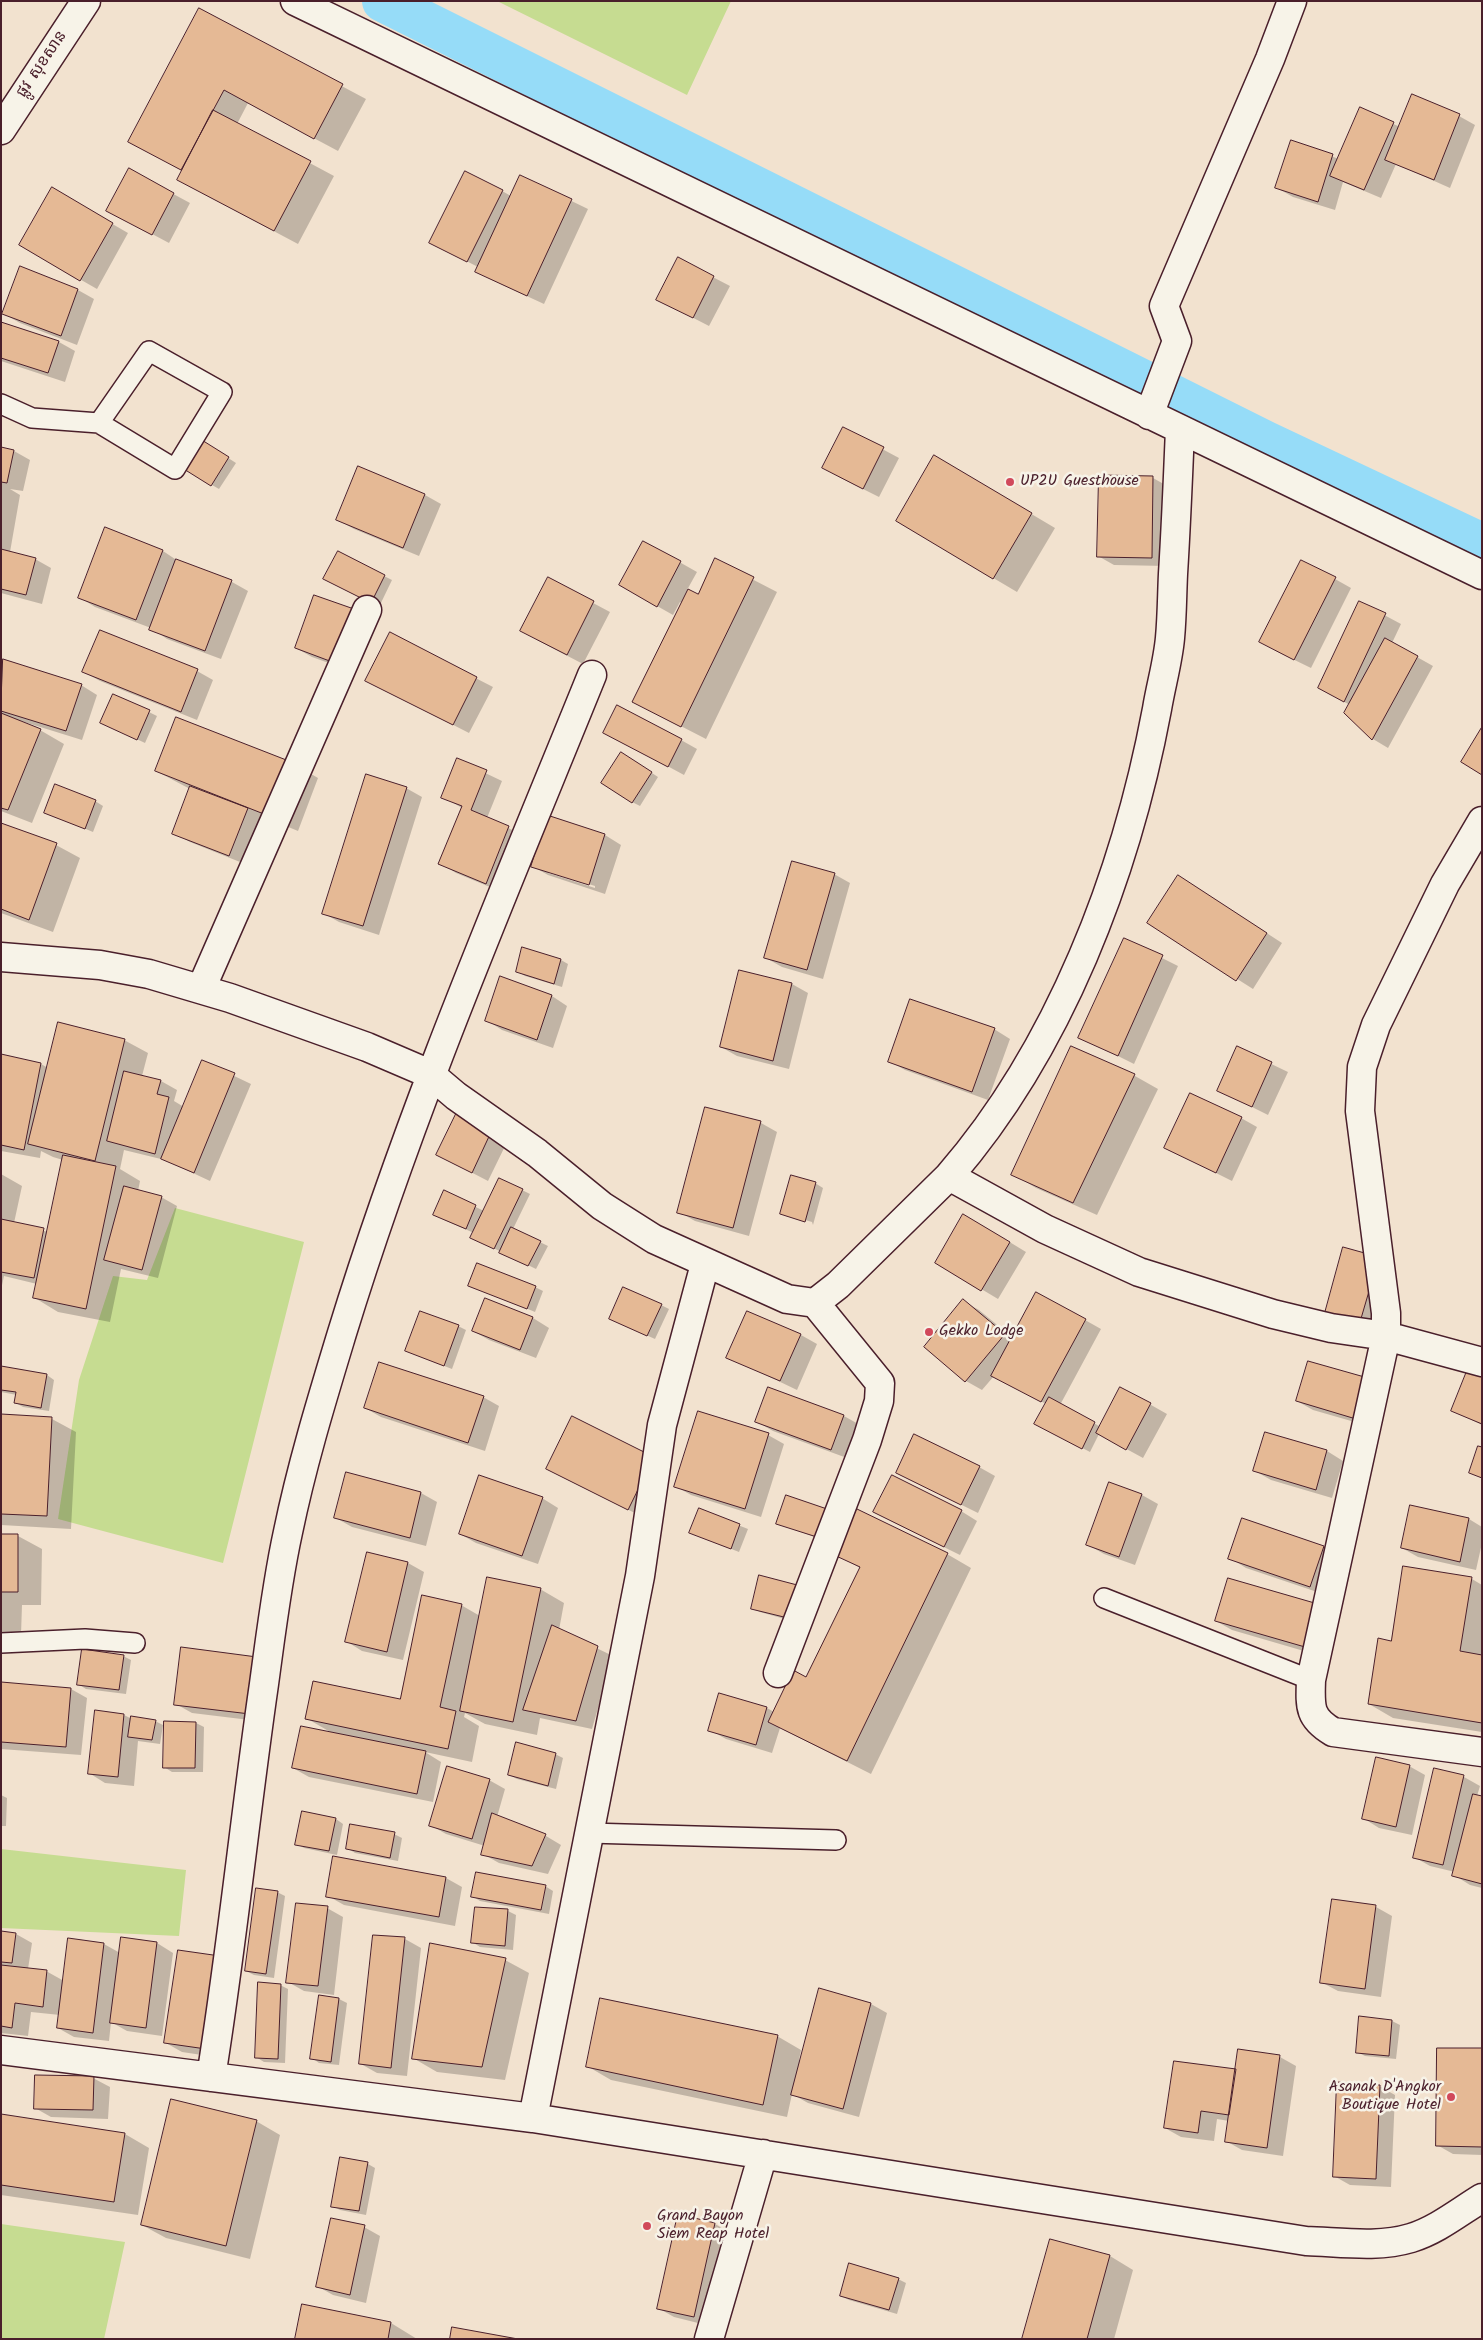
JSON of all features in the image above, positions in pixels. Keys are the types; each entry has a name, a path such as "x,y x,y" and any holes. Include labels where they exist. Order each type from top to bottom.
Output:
{"street":[{"name":"ផ្លូវ សុខសាន","path":"1,130 86,1"},
{"path":"295,1 1153,404 1180,429 1482,575"},
{"path":"1153,404 1177,341 1164,306 1266,68 1292,1"},
{"path":"1,957 100,965 149,974 201,989 367,1047 430,1074 456,1096 537,1154 602,1206 654,1239 705,1264 788,1299 815,1302 838,1285 949,1176 978,1143 1004,1106 1053,1020 1094,930 1128,835 1151,739 1170,638 1180,429"},
{"path":"201,989 367,610"},
{"path":"211,2077 222,2012 251,1776 288,1533 311,1436 372,1236 430,1074 592,674"},
{"path":"1482,821 1446,884 1380,1016 1362,1067 1360,1111 1386,1312 1386,1336 1311,1680 1312,1714 1322,1726 1333,1732 1482,1752"},
{"path":"949,1176 1045,1230 1139,1272 1273,1314 1331,1328 1386,1336 1482,1362"},
{"path":"533,2118 640,1576 662,1425 705,1264"},
{"path":"778,1673 867,1440 881,1392 880,1383 815,1302"},
{"path":"1,2050 533,2118 1306,2241 1384,2243 1411,2238 1439,2225 1482,2198"},
{"path":"709,2339 763,2154"}],"lane":[{"path":"1,404 32,418 99,423 175,469 222,392 149,352 99,423"},
{"path":"1104,1598 1311,1680"},
{"path":"1,1643 84,1639 135,1643"},
{"path":"589,1833 836,1840"}],"green space":[{"path":"497,1 731,1 687,95"},
{"path":"175,1208 304,1242 223,1563 58,1519 79,1380 113,1276 147,1280"},
{"path":"1,1849 186,1870 179,1936 1,1928"},
{"path":"1,2224 125,2242 104,2339 1,2339"}],"building":[{"path":"199,8 343,84 314,139 224,90 181,170 128,142"},
{"path":"1412,94 1460,114 1434,180 1385,160"},
{"path":"1360,107 1394,122 1364,190 1330,176"},
{"path":"213,110 311,161 274,231 177,180"},
{"path":"1291,140 1333,154 1318,202 1275,188"},
{"path":"129,168 174,193 152,235 106,211"},
{"path":"465,171 503,190 467,262 429,243"},
{"path":"520,175 572,199 527,296 475,272"},
{"path":"52,187 113,223 80,281 19,245"},
{"path":"678,257 714,276 693,318 656,300"},
{"path":"20,266 78,289 61,336 2,314"},
{"path":"1,322 59,341 48,373 1,358"},
{"path":"843,427 884,447 863,489 822,468"},
{"path":"189,432 229,457 211,486 171,461"},
{"path":"1,447 14,450 7,483 1,482"},
{"path":"934,455 1032,513 993,579 896,521"},
{"path":"358,466 425,494 403,548 336,520"},
{"path":"1099,475 1153,476 1152,558 1097,557"},
{"path":"105,527 163,550 136,620 78,598"},
{"path":"643,541 681,561 657,607 619,585"},
{"path":"1,549 36,558 26,595 1,589"},
{"path":"338,551 385,575 371,603 323,579"},
{"path":"715,558 754,577 681,727 632,702 688,589 698,594"},
{"path":"176,559 232,580 205,651 149,630"},
{"path":"1301,560 1336,577 1294,660 1259,642"},
{"path":"548,577 594,601 567,655 520,631"},
{"path":"314,595 354,609 335,663 295,648"},
{"path":"1359,601 1386,613 1344,702 1318,688"},
{"path":"100,630 198,669 181,712 82,672"},
{"path":"390,632 477,677 453,725 365,681"},
{"path":"1385,638 1418,656 1372,740 1344,713"},
{"path":"3,659 82,684 66,731 1,711"},
{"path":"113,694 150,710 137,740 100,723"},
{"path":"617,705 682,739 668,767 603,733"},
{"path":"1,713 41,729 8,810 1,808"},
{"path":"176,717 294,763 274,818 155,771"},
{"path":"1482,727 1482,775 1461,762"},
{"path":"621,752 652,772 632,803 601,783"},
{"path":"457,758 487,770 471,810 509,826 486,884 438,864 462,806 441,798"},
{"path":"366,774 407,787 363,926 322,914"},
{"path":"55,784 96,800 85,829 44,813"},
{"path":"190,786 248,808 229,856 172,834"},
{"path":"547,815 605,834 589,885 531,867"},
{"path":"1,823 57,843 29,920 1,909"},
{"path":"792,861 835,873 807,970 764,958"},
{"path":"1178,875 1267,933 1236,981 1147,923"},
{"path":"1124,938 1163,955 1118,1056 1078,1038"},
{"path":"522,947 561,959 554,984 516,972"},
{"path":"739,970 792,983 773,1061 720,1047"},
{"path":"500,976 552,995 537,1040 485,1021"},
{"path":"910,999 995,1028 972,1092 888,1062"},
{"path":"58,1022 125,1039 95,1161 28,1144"},
{"path":"1071,1046 1135,1074 1073,1203 1011,1175"},
{"path":"1237,1046 1272,1062 1252,1107 1217,1091"},
{"path":"1,1054 41,1063 24,1150 1,1145"},
{"path":"202,1060 235,1073 194,1173 161,1159"},
{"path":"124,1071 161,1080 157,1094 169,1097 155,1154 107,1141"},
{"path":"1190,1093 1242,1117 1216,1173 1164,1148"},
{"path":"705,1107 761,1121 733,1228 677,1213"},
{"path":"457,1112 492,1130 472,1173 436,1155"},
{"path":"63,1155 116,1166 86,1309 33,1298"},
{"path":"791,1175 816,1182 805,1222 780,1214"},
{"path":"499,1178 523,1189 494,1249 470,1238"},
{"path":"124,1186 162,1196 142,1270 104,1260"},
{"path":"444,1190 476,1205 466,1229 433,1215"},
{"path":"963,1214 1010,1242 981,1291 935,1263"},
{"path":"1,1219 44,1228 34,1278 1,1272"},
{"path":"511,1227 541,1241 528,1266 499,1253"},
{"path":"1343,1247 1379,1257 1360,1322 1325,1313"},
{"path":"477,1263 536,1286 527,1309 468,1286"},
{"path":"623,1287 662,1304 647,1336 609,1319"},
{"path":"1036,1292 1086,1319 1041,1402 991,1376"},
{"path":"485,1298 533,1317 520,1350 472,1331"},
{"path":"963,1299 1005,1334 965,1382 924,1347"},
{"path":"420,1311 459,1325 444,1366 405,1351"},
{"path":"747,1311 801,1334 780,1381 726,1358"},
{"path":"1308,1361 1368,1378 1356,1419 1296,1401"},
{"path":"1471,1361 1482,1366 1482,1424 1451,1411"},
{"path":"379,1362 484,1396 468,1443 364,1408"},
{"path":"1,1366 47,1374 41,1408 14,1403 16,1392 1,1390"},
{"path":"768,1387 844,1415 831,1450 755,1422"},
{"path":"1120,1387 1151,1403 1126,1450 1096,1433"},
{"path":"1049,1397 1095,1422 1082,1449 1034,1424"},
{"path":"698,1411 769,1433 745,1509 674,1487"},
{"path":"1,1414 52,1417 47,1516 1,1514"},
{"path":"572,1416 654,1457 628,1510 546,1469"},
{"path":"1265,1432 1327,1450 1316,1490 1253,1471"},
{"path":"914,1434 980,1466 961,1505 896,1473"},
{"path":"1478,1446 1482,1447 1482,1478 1469,1473"},
{"path":"346,1472 421,1492 410,1538 334,1518"},
{"path":"479,1475 543,1497 522,1556 459,1534"},
{"path":"892,1475 962,1510 944,1547 873,1512"},
{"path":"1109,1482 1142,1494 1119,1557 1086,1545"},
{"path":"786,1495 830,1510 820,1538 776,1524"},
{"path":"1410,1505 1469,1518 1460,1562 1401,1548"},
{"path":"699,1508 740,1524 731,1549 689,1533"},
{"path":"857,1509 948,1553 847,1761 768,1722 793,1670 806,1677 860,1567 834,1555"},
{"path":"1242,1518 1324,1546 1310,1587 1228,1559"},
{"path":"1,1534 18,1534 18,1592 1,1592"},
{"path":"367,1552 408,1562 387,1652 345,1642"},
{"path":"1403,1566 1472,1577 1460,1651 1482,1655 1482,1723 1368,1704 1378,1638 1391,1641"},
{"path":"759,1575 801,1586 792,1619 751,1609"},
{"path":"487,1577 541,1588 513,1722 460,1711"},
{"path":"1228,1578 1318,1604 1305,1647 1215,1621"},
{"path":"422,1595 462,1604 440,1707 456,1711 448,1749 305,1719 313,1681 400,1699"},
{"path":"552,1625 598,1646 576,1721 523,1710"},
{"path":"181,1647 257,1657 250,1714 174,1705"},
{"path":"82,1649 124,1655 119,1690 77,1685"},
{"path":"1,1682 71,1688 66,1747 1,1742"},
{"path":"719,1693 767,1707 756,1745 708,1731"},
{"path":"95,1710 124,1714 118,1777 88,1774"},
{"path":"131,1716 156,1720 152,1740 128,1737"},
{"path":"164,1721 196,1722 195,1768 163,1768"},
{"path":"301,1726 426,1751 417,1794 292,1768"},
{"path":"516,1742 556,1753 548,1786 508,1775"},
{"path":"1376,1757 1410,1765 1396,1827 1362,1819"},
{"path":"447,1766 490,1779 472,1839 429,1826"},
{"path":"1434,1768 1464,1775 1443,1865 1413,1858"},
{"path":"1473,1794 1482,1796 1482,1884 1452,1876"},
{"path":"302,1811 336,1818 329,1851 295,1845"},
{"path":"492,1813 546,1834 532,1866 481,1855"},
{"path":"350,1824 395,1832 390,1858 346,1849"},
{"path":"333,1856 446,1877 439,1917 326,1897"},
{"path":"476,1872 546,1885 541,1910 471,1897"},
{"path":"256,1888 278,1891 266,1974 245,1971"},
{"path":"1332,1899 1376,1905 1365,1989 1320,1983"},
{"path":"296,1903 328,1906 318,1986 286,1983"},
{"path":"475,1907 508,1909 505,1946 471,1943"},
{"path":"1,1931 16,1933 12,1963 1,1962"},
{"path":"373,1935 405,1937 391,2068 359,2064"},
{"path":"121,1937 157,1942 146,2028 110,2023"},
{"path":"68,1938 104,1943 93,2033 57,2028"},
{"path":"430,1943 506,1958 482,2067 412,2059"},
{"path":"178,1950 220,1956 206,2049 164,2043"},
{"path":"1,1965 47,1970 43,2007 15,2003 12,2028 1,2026"},
{"path":"258,1982 281,1984 278,2059 255,2058"},
{"path":"819,1988 871,2003 843,2109 791,2095"},
{"path":"319,1995 339,1998 331,2062 310,2059"},
{"path":"600,1998 778,2035 763,2105 586,2067"},
{"path":"1359,2016 1392,2020 1389,2056 1356,2053"},
{"path":"1437,2048 1482,2048 1482,2147 1436,2146"},
{"path":"1238,2049 1280,2055 1267,2148 1225,2142"},
{"path":"1174,2061 1236,2069 1229,2115 1201,2111 1198,2133 1164,2128"},
{"path":"35,2075 94,2076 93,2110 34,2109"},
{"path":"1337,2082 1380,2085 1376,2179 1333,2177"},
{"path":"171,2099 257,2120 226,2246 141,2225"},
{"path":"1,2114 125,2133 114,2202 1,2185"},
{"path":"340,2157 368,2162 359,2211 331,2207"},
{"path":"678,2214 715,2223 694,2317 657,2309"},
{"path":"331,2218 365,2225 350,2295 316,2287"},
{"path":"1050,2239 1110,2255 1087,2339 1022,2339"},
{"path":"849,2263 899,2278 889,2310 840,2296"},
{"path":"302,2304 391,2322 388,2339 295,2339"},
{"path":"452,2327 518,2339 450,2339"}],"waterway":[{"path":"383,1 1266,442 1482,544"}],"place":[{"name":"UP2U Guesthouse","path":"1010,482"},
{"name":"Gekko Lodge","path":"929,1332"},
{"name":"Asanak D'Angkor Boutique Hotel","path":"1451,2097"},
{"name":"Grand Bayon Siem Reap Hotel","path":"647,2226"}]}
